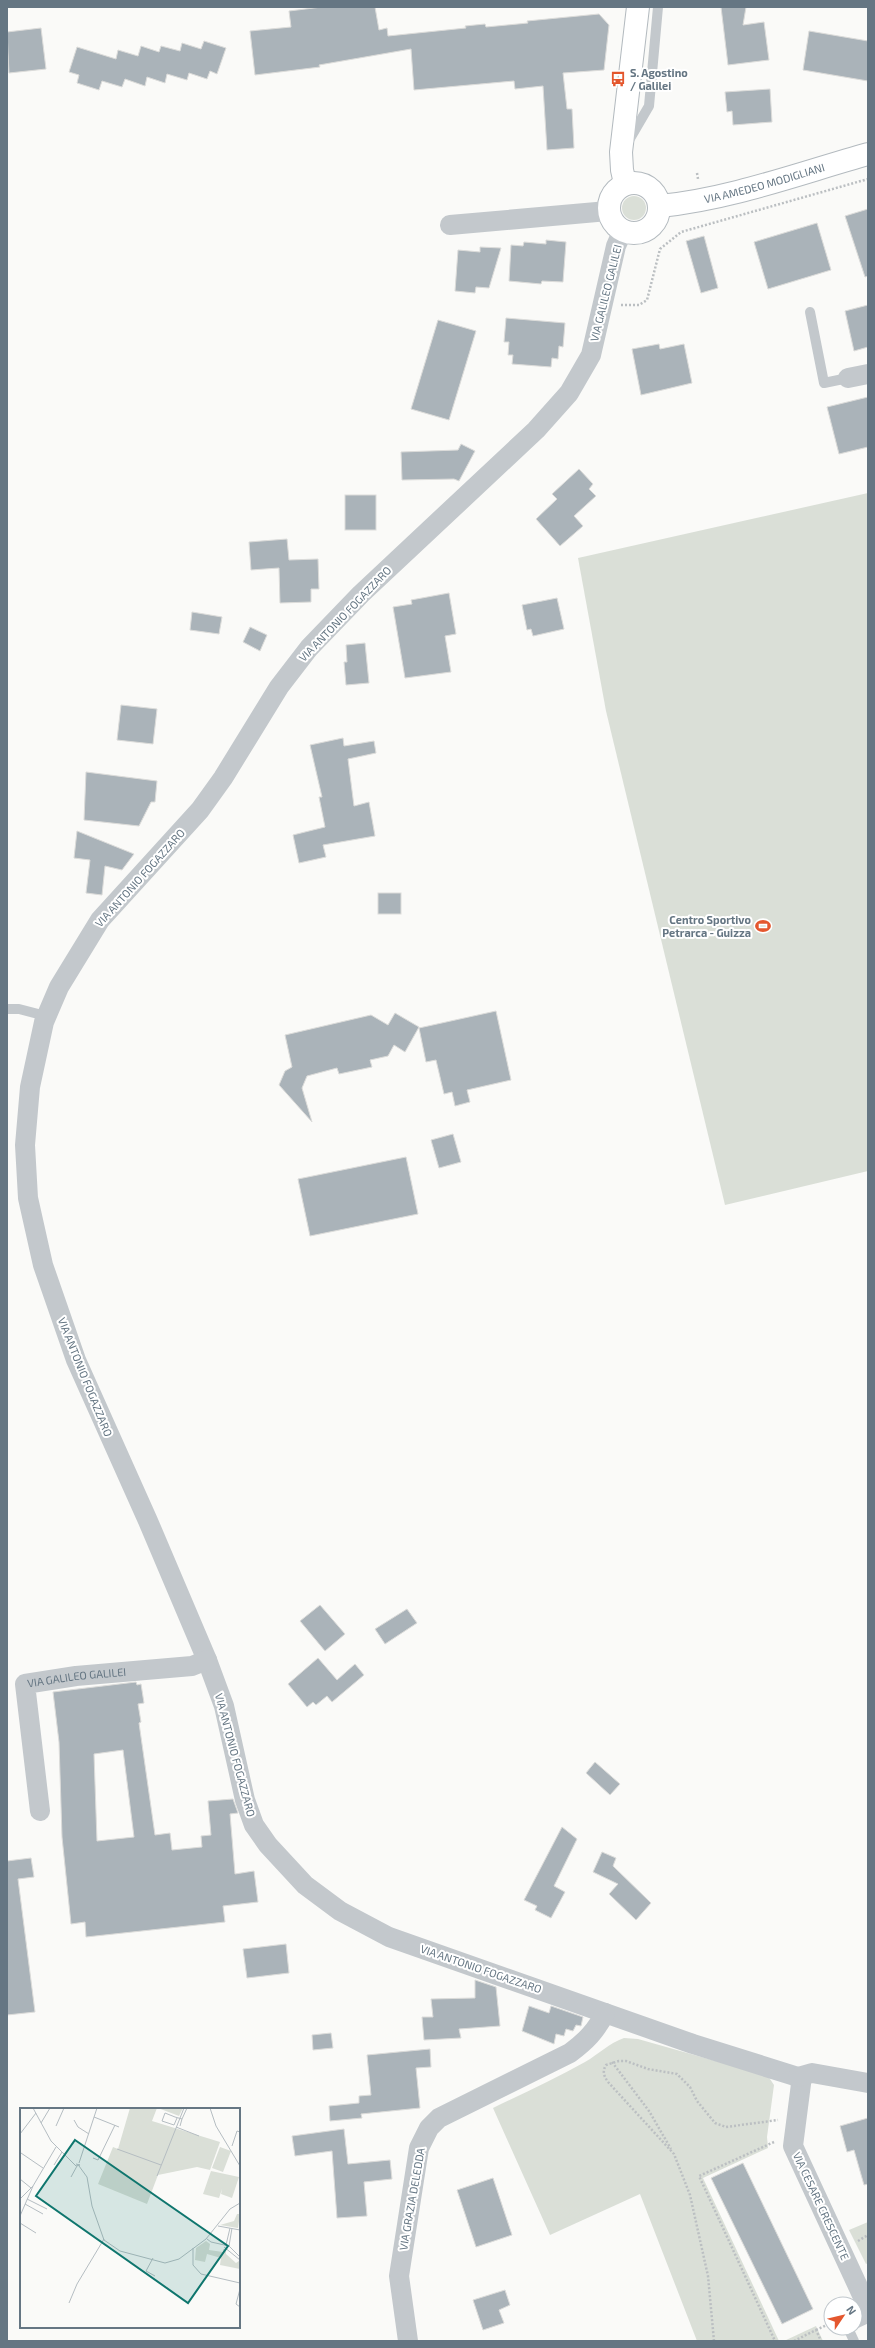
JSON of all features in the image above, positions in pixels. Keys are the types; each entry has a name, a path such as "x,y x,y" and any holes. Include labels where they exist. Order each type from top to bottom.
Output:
{"street":[{"path":"625,183 622,170 622,152 638,7"},
{"name":"VIA AMEDEO MODIGLIANI","path":"660,206 701,200 741,191 868,154"},
{"path":"450,225 608,211 611,196 625,183 638,182 647,186 654,192 660,206"},
{"name":"VIA GALILEO GALILEI","path":"608,211 615,225 623,230 636,233 645,231 652,226 657,218 660,206"},
{"name":"VIA GALILEO GALILEI","path":"591,355 616,246 623,230"},
{"name":"VIA ANTONIO FOGAZZARO","path":"591,355 570,393 536,430 361,594 309,648 279,687 223,778 200,810 100,920 71,966 46,1016 30,1087 25,1145 28,1198 43,1266 76,1360 148,1521 207,1660 224,1706 245,1800 254,1825 268,1845 305,1885 340,1911 389,1937 605,2013 798,2077 812,2073 868,2083"},
{"path":"848,378 868,374"},
{"name":"VIA GALILEO GALILEI","path":"40,1811 25,1684 76,1676 192,1666 207,1660"},
{"name":"VIA GRAZIA DELEDDA","path":"408,2341 399,2276 419,2148 429,2128 439,2118 570,2053 587,2040 598,2028 605,2013"},
{"name":"VIA CESARE CRESCENTE","path":"798,2077 801,2084 793,2146 868,2308"}],"lane":[{"path":"622,152 649,106 658,7"},
{"path":"810,312 824,383 848,378"},
{"path":"7,1009 19,1008 46,1016"}],"path":[{"path":"617,304 639,305 647,300 660,250 681,232 868,179"},
{"path":"674,2154 608,2082 604,2075 603,2069 606,2065 612,2062 626,2061 648,2069 677,2074 690,2087 697,2101 714,2124 726,2127 781,2120"},
{"path":"612,2062 649,2111 674,2154 690,2195 698,2223 708,2276 714,2341"},
{"path":"775,2341 700,2176 777,2141"},
{"path":"853,2244 868,2235"},
{"path":"794,2341 823,2327"},
{"path":"816,2330 821,2341"}],"shaded area":[{"path":"634,196 639,197 645,203 645,213 639,219 634,220 629,219 623,213 622,208 623,203 629,197"},
{"name":"Centro Sportivo Petrarca - Guizza","path":"868,493 868,1171 725,1205 606,711 578,558"},
{"path":"624,2038 638,2039 768,2076 774,2085 767,2137 768,2148 703,2178 779,2341 697,2341 640,2194 550,2235 493,2108 574,2068"},
{"path":"868,2222 868,2263 866,2264 849,2230"},
{"path":"816,2326 823,2341 784,2341"}],"building":[{"path":"322,7 375,7 379,30 387,28 388,36 466,28 465,26 485,24 486,27 528,23 527,21 599,14 609,25 604,70 563,73 567,109 572,109 574,148 547,150 543,86 515,89 514,81 414,90 411,49 319,65 320,67 255,75 250,31 291,27 289,11"},
{"path":"721,7 746,7 743,25 764,22 769,60 728,65"},
{"path":"41,28 46,69 9,73 7,32"},
{"path":"809,31 868,41 868,81 803,70"},
{"path":"204,41 226,48 217,74 210,71 207,79 189,73 187,80 167,74 165,83 147,77 145,86 125,79 122,87 102,81 99,90 77,83 79,75 69,72 77,47 116,59 118,50 138,56 141,46 159,52 161,46 180,51 182,43 201,49"},
{"path":"770,89 772,122 733,125 732,111 727,112 725,92"},
{"path":"868,209 868,276 865,277 845,216"},
{"path":"817,223 831,270 768,289 754,242"},
{"path":"704,236 718,288 701,293 686,241"},
{"path":"546,240 566,242 563,282 542,281 541,284 509,281 511,245 523,246 524,242 546,244"},
{"path":"480,247 501,248 489,288 476,287 475,293 455,291 458,250 480,252"},
{"path":"868,305 868,347 854,351 845,311"},
{"path":"506,318 565,323 563,347 559,346 558,359 552,358 551,367 512,364 513,355 508,355 509,342 504,342"},
{"path":"438,320 476,331 449,420 411,409"},
{"path":"659,344 660,349 684,344 692,383 641,395 632,349"},
{"path":"868,397 868,447 839,454 827,407"},
{"path":"461,444 475,451 459,481 454,479 402,480 401,452 458,450"},
{"path":"579,469 593,484 589,489 596,496 574,516 583,526 560,546 536,519 557,499 552,494"},
{"path":"345,495 376,495 376,530 345,530"},
{"path":"287,539 289,560 318,559 319,589 311,589 311,602 280,603 279,568 251,570 249,542"},
{"path":"449,593 456,634 445,636 451,672 405,678 393,607 412,604 411,600"},
{"path":"557,598 564,629 533,636 531,629 527,630 522,605"},
{"path":"192,612 222,617 219,634 190,630"},
{"path":"250,627 267,635 260,651 243,642"},
{"path":"365,643 369,683 346,685 344,662 347,662 346,645"},
{"path":"121,705 157,709 153,744 117,740"},
{"path":"343,738 344,746 374,741 376,753 348,759 354,806 369,802 375,836 323,845 326,857 299,863 293,835 325,827 319,797 322,797 310,745"},
{"path":"86,772 157,781 155,802 151,802 139,826 84,820"},
{"path":"77,831 134,854 122,870 105,866 102,895 86,893 90,860 74,858"},
{"path":"378,893 401,893 401,914 378,914"},
{"path":"496,1011 511,1080 467,1090 470,1102 455,1106 452,1092 444,1094 436,1060 426,1062 419,1028"},
{"path":"395,1013 419,1027 405,1052 394,1045 388,1056 370,1060 372,1067 339,1074 337,1068 307,1076 302,1088 312,1122 279,1085 285,1071 292,1067 285,1035 371,1015 388,1025"},
{"path":"453,1134 461,1162 439,1168 431,1140"},
{"path":"406,1157 418,1214 310,1236 298,1179"},
{"path":"320,1605 345,1634 325,1651 300,1621"},
{"path":"407,1609 417,1623 385,1644 375,1629"},
{"path":"318,1658 337,1680 355,1664 364,1675 332,1702 327,1696 316,1705 313,1702 307,1707 288,1684"},
{"path":"136,1682 137,1685 141,1684 144,1703 138,1704 141,1722 139,1723 155,1835 170,1833 172,1850 202,1847 201,1836 211,1835 208,1801 233,1799 238,1813 230,1814 235,1874 254,1871 258,1902 223,1906 225,1922 86,1937 85,1922 71,1924 62,1837 59,1742 53,1692","holes":["123,1750 134,1837 97,1841 94,1754"]},
{"path":"595,1762 620,1784 610,1795 586,1773"},
{"path":"562,1827 577,1839 554,1886 565,1892 551,1918 535,1910 537,1906 524,1900"},
{"path":"602,1852 616,1858 613,1866 651,1903 636,1920 609,1894 618,1884 593,1872"},
{"path":"31,1858 34,1877 18,1879 35,2012 7,2015 7,1861"},
{"path":"286,1944 289,1973 247,1978 243,1949"},
{"path":"475,1980 496,1987 500,2026 459,2029 461,2038 424,2040 422,2017 433,2017 431,1999 475,1998"},
{"path":"529,2006 549,2013 551,2006 583,2017 581,2026 576,2025 573,2031 566,2029 564,2036 556,2034 554,2044 522,2031"},
{"path":"331,2033 333,2048 313,2050 312,2035"},
{"path":"430,2049 431,2067 416,2068 420,2108 361,2114 362,2118 330,2121 329,2106 359,2103 359,2096 371,2095 367,2055"},
{"path":"868,2118 868,2184 864,2185 854,2150 847,2152 840,2126"},
{"path":"344,2129 348,2164 390,2160 392,2179 364,2182 367,2216 337,2218 332,2151 295,2156 292,2136"},
{"path":"743,2163 813,2309 782,2324 711,2178"},
{"path":"493,2178 512,2235 476,2247 457,2190"},
{"path":"505,2290 510,2305 499,2310 504,2323 483,2330 473,2300"}],"place":[{"name":"S. Agostino / Galilei","path":"618,79"},
{"name":"Centro Sportivo Petrarca - Guizza","path":"763,926"}]}
